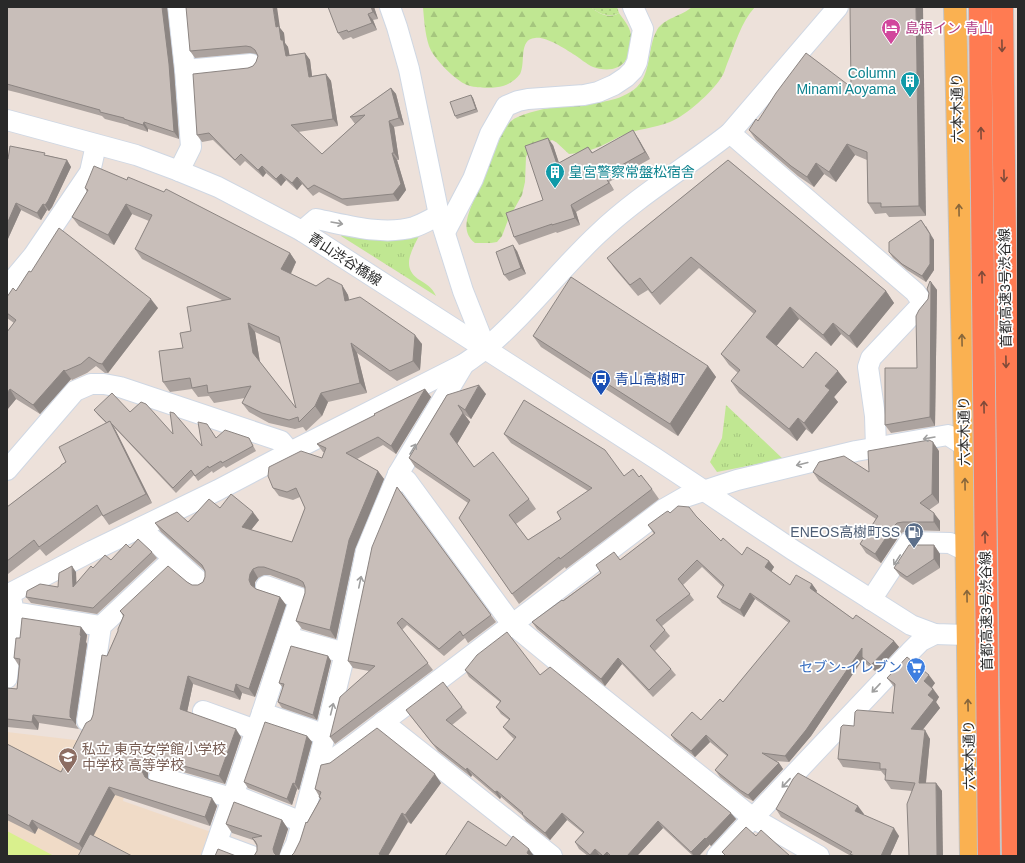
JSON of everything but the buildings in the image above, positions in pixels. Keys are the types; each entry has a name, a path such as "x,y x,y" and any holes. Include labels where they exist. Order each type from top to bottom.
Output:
{"highway":[{"name":"首都高速3号渋谷線","path":"977,854 980,7"},
{"name":"首都高速3号渋谷線","path":"1002,7 1013,856"}],"main road":[{"name":"六本木通り","path":"956,7 956,98 965,446 967,635 977,854"},
{"path":"956,98 984,7"},
{"path":"1002,856 1009,637 999,449 1018,431"},
{"path":"967,635 1009,637"},
{"path":"977,854 995,807 993,665 1009,637"}],"street":[{"path":"178,7 191,146 179,171"},
{"path":"390,7 398,27 442,224 463,291 486,349"},
{"path":"302,231 316,219 366,228 393,230 442,224 474,179 490,134 506,106 528,99 584,95 598,92 614,85 633,70 637,62 643,29 633,7"},
{"path":"10,600 140,528 218,490 464,364 486,349 519,317 599,232 641,197 730,133 838,7"},
{"path":"185,70 251,64"},
{"name":"青山渋谷橋線","path":"7,120 136,155 179,171 218,187 302,231 871,600 911,625 935,634"},
{"path":"730,133 915,292 923,303 871,358 868,367 875,416 876,448"},
{"path":"7,288 33,256 90,172 96,145"},
{"path":"290,856 296,844 326,735 345,654 366,551 398,474 464,364"},
{"path":"7,470 75,391 91,384 104,384 120,387 281,440 290,452"},
{"path":"319,760 330,762 664,509 685,497 737,480 856,451 948,435 965,446"},
{"path":"398,474 407,481 512,624 753,818 819,856"},
{"path":"140,528 200,582"},
{"path":"871,600 910,542 950,543 966,551"},
{"path":"87,721 101,626 174,558"},
{"path":"252,856 215,849 300,598 266,586"},
{"path":"10,600 101,626"},
{"path":"7,678 10,600"},
{"path":"717,856 921,641 935,634 967,635"},
{"path":"287,637 345,654"},
{"path":"203,711 326,735"},
{"path":"383,722 552,856"},
{"path":"159,776 244,799 302,822"}],"shaded area":[{"name":"私立 東京女学館小学校 中学校 高等学校","path":"7,732 135,747 123,801 214,833 206,856 7,856"}],"green space":[{"path":"423,7 591,7 597,12 608,16 619,13 630,30 630,50 623,64 611,69 602,69 590,66 554,43 539,38 530,39 524,47 522,70 514,80 508,84 495,88 470,86 451,74 431,51 425,26"},
{"path":"591,7 617,7 619,13 608,15 597,12"},
{"path":"692,7 755,7 742,27 723,75 717,84 691,109 670,122 621,136 583,152 569,154 552,140 529,150 526,157 525,182 522,195 508,220 502,236 497,242 475,243 470,238 468,233 468,217 474,199 503,132 510,122 520,116 537,111 566,105 608,101 630,92 642,81 657,30 664,23"},
{"path":"344,228 394,235 419,236 411,253 409,264 410,269 418,279 431,288 436,296 341,236"},
{"path":"726,405 783,459 717,472 710,462 722,438"},
{"path":"7,831 54,856 7,856"}],"place":[{"name":"島根イン 青山","path":"891,45"},
{"name":"Column Minami Aoyama","path":"910,98"},
{"name":"皇宮警察常盤松宿舎","path":"555,189"},
{"name":"青山高樹町","path":"601,396"},
{"name":"ENEOS高樹町SS","path":"914,549"},
{"name":"セブン-イレブン","path":"916,684"},
{"name":"私立 東京女学館小学校 中学校 高等学校","path":"68,774"}]}
